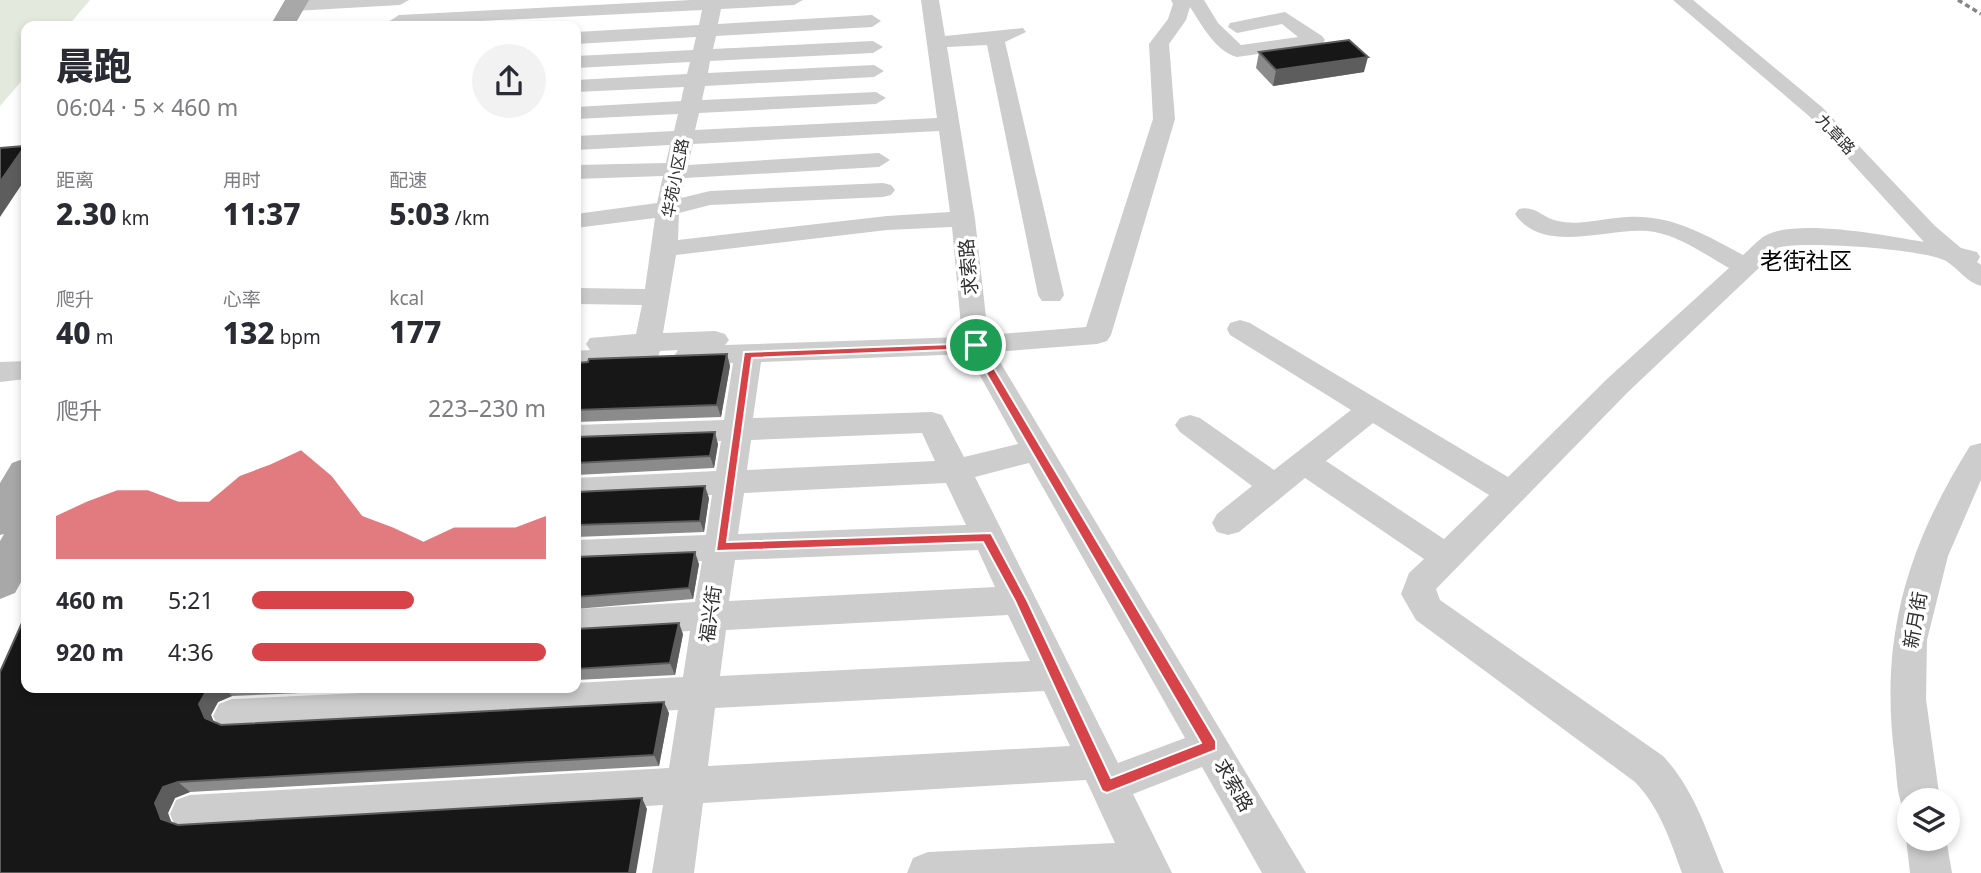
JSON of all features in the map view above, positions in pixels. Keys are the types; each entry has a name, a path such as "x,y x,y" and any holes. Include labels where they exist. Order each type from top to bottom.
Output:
{"main road":[{"path":"0,581 18,535 21,512"}],"street":[{"path":"300,8 400,0"},
{"path":"400,21 713,2 794,0"},
{"name":"求索路","path":"930,0 963,219 975,337 1037,450 1285,873"},
{"path":"581,359 646,350 1097,335 1164,119 1159,44 1177,20 1182,4 1180,0"},
{"path":"1195,0 1211,26 1252,65 1334,53 1285,18 1237,27"},
{"name":"九章路","path":"1682,0 1816,112 1970,264"},
{"name":"九章路","path":"1689,0 1822,110 1970,264"},
{"name":"华苑小区路","path":"646,350 665,249 667,209 713,2"},
{"path":"581,38 707,30 871,11 879,160 887,223"},
{"path":"937,42 1006,35 1051,295"},
{"path":"581,62 873,47"},
{"path":"581,86 874,71"},
{"path":"581,113 876,98"},
{"path":"581,143 949,124"},
{"path":"581,172 693,172 879,160"},
{"path":"581,220 667,209 710,198 883,190"},
{"path":"1527,214 1546,228 1573,229 1628,222 1656,225 1682,232 1745,267"},
{"path":"665,249 887,223 963,219"},
{"path":"1703,873 1677,807 1665,786 1649,769 1428,610 1418,594 1421,583 1617,386 1773,241 1801,235 1970,264"},
{"path":"581,296 657,298"},
{"path":"1240,328 1370,410 1510,493"},
{"path":"581,345 748,354 975,337"},
{"name":"福兴街","path":"673,873 748,354"},
{"path":"0,372 21,370"},
{"path":"0,384 21,383"},
{"path":"1228,523 1370,410"},
{"path":"581,436 932,422 1148,868 928,873"},
{"path":"1190,425 1274,486"},
{"path":"581,490 956,471 1037,450"},
{"name":"新月街","path":"1919,788 1907,665 1921,582 1962,482 1981,454"},
{"path":"1304,462 1446,557"},
{"path":"581,552 987,537"},
{"path":"581,623 1020,600"},
{"path":"232,716 699,695 1055,675"},
{"path":"190,814 685,785 1101,774 1210,746"},
{"path":"1928,851 1931,873"}],"shaded area":[{"path":"0,0 90,0 72,21 21,21 21,82 0,106"}],"building":[{"path":"1349,40 1368,57 1276,70 1259,52"},
{"path":"21,146 21,152 0,182 0,148"},
{"path":"727,354 717,405 581,410 581,363 588,362 589,359"},
{"path":"715,432 710,456 581,463 581,437"},
{"path":"705,486 700,521 581,525 581,492"},
{"path":"695,552 689,588 581,597 581,557"},
{"path":"679,623 670,663 581,669 581,629"},
{"path":"21,625 21,693 205,693 199,704 205,718 221,725 664,702 654,755 178,782 163,787 155,803 161,819 178,825 642,798 629,873 0,873 0,672"}],"railway":[{"path":"1958,0 1981,14"}],"district":[{"name":"老街社区","path":"1806,261"}],"route":[{"path":"976,345 1210,746 1107,786 1020,600 987,537 720,547 748,354 976,345"}]}
